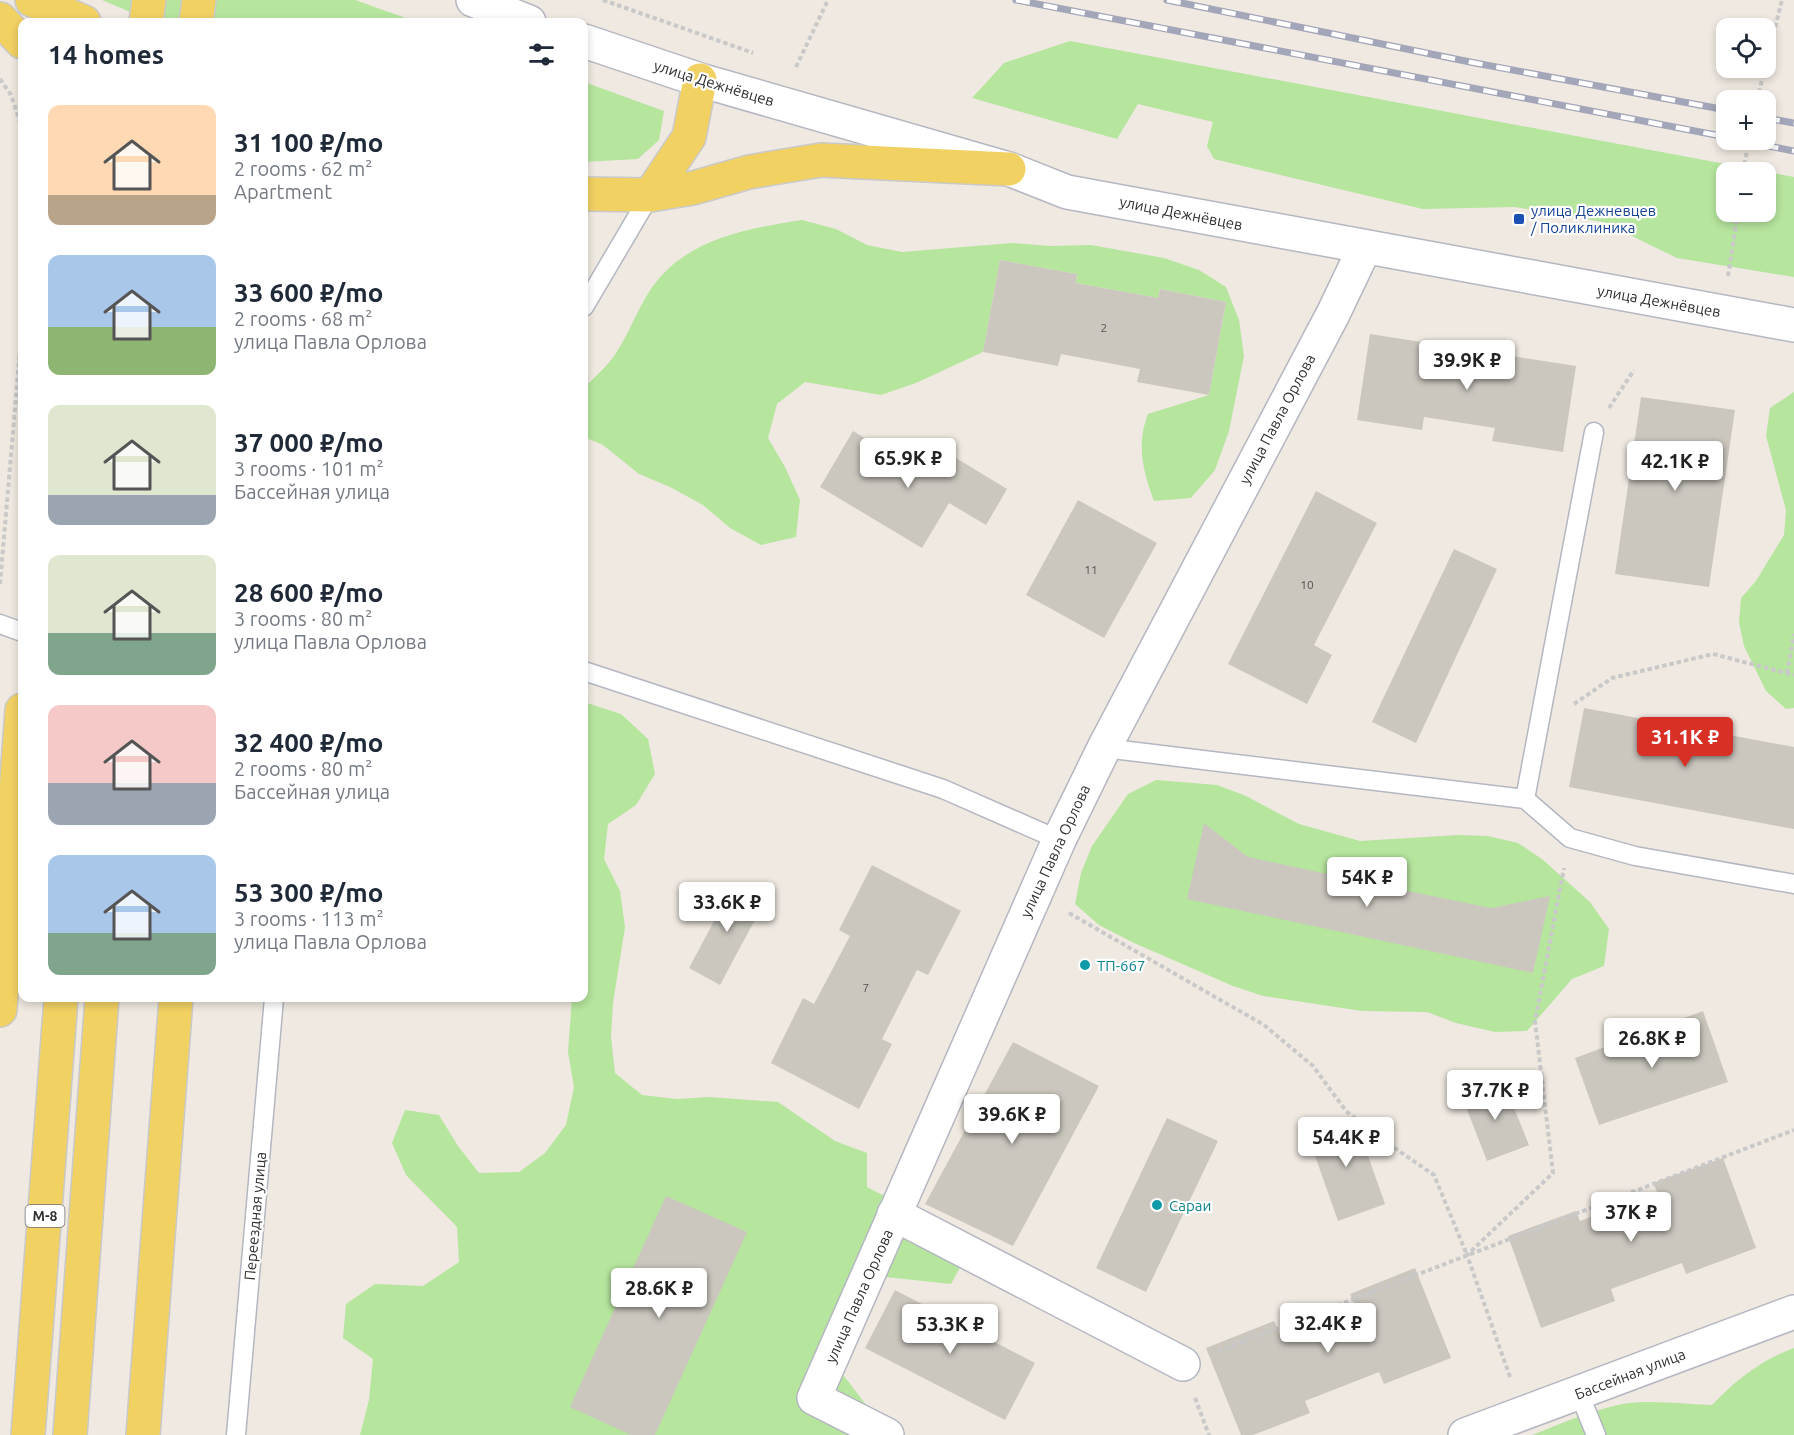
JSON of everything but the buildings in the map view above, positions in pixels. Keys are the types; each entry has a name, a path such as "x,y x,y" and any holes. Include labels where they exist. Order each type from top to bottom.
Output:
{"main road":[{"path":"32,0 75,18"},
{"path":"147,18 149,0"},
{"path":"197,18 199,0"},
{"path":"0,19 18,38"},
{"path":"650,195 689,137 700,80"},
{"path":"588,194 650,195 693,188 749,172 820,160 1009,169"},
{"path":"0,1010 18,765"},
{"name":"М-8","path":"28,1435 61,1002"},
{"name":"М-8","path":"70,1435 102,1002"},
{"path":"143,1435 176,1002"}],"street":[{"path":"472,0 519,18"},
{"name":"улица Дежнёвцев","path":"588,42 700,80 1009,169 1067,192 1794,325"},
{"name":"улица Павла Орлова","path":"887,1435 814,1398 1059,840 1104,748 1333,314 1365,247"},
{"path":"894,1214 1183,1364"},
{"name":"Бассейная улица","path":"1465,1435 1794,1312"}],"lane":[{"path":"588,300 650,195"},
{"path":"1525,799 1594,432"},
{"path":"0,624 18,631"},
{"path":"588,672 943,789 1059,840"},
{"path":"1104,748 1525,799 1570,838 1635,856 1794,884"},
{"name":"Переездная улица","path":"236,1435 274,1002"},
{"path":"1579,1393 1596,1435"}],"path":[{"path":"603,0 764,57"},
{"path":"786,64 796,68 828,0"},
{"path":"1760,90 1782,0"},
{"path":"0,79 11,95 18,116"},
{"path":"1727,284 1736,222"},
{"path":"1594,432 1634,370"},
{"path":"0,584 18,371"},
{"path":"1787,673 1794,634"},
{"path":"1539,728 1612,678 1713,654 1794,675"},
{"path":"1467,1255 1553,1173 1536,1021 1570,838"},
{"path":"1035,893 1264,1025 1313,1066 1347,1111 1380,1138 1434,1175 1467,1255 1522,1413"},
{"path":"1209,1435 1183,1364 1794,1130"}],"green space":[{"path":"102,0 355,0 406,18 145,18"},
{"path":"1070,41 1716,162 1716,222 1776,222 1776,174 1794,177 1794,277 1677,258 1603,222 1515,207 1423,209 1214,159 1207,146 1213,122 1138,104 1117,139 972,98 1004,63"},
{"path":"588,83 664,111 659,140 638,159 588,162"},
{"path":"802,220 836,229 867,245 902,252 1012,243 1050,246 1091,245 1164,258 1199,270 1226,287 1239,320 1244,356 1229,431 1215,470 1191,498 1154,501 1142,458 1142,436 1148,414 1209,395 1226,302 1160,289 1158,298 1076,283 1077,274 1000,260 983,352 916,383 881,395 805,382 777,404 768,438 785,467 800,500 796,537 761,545 730,528 703,505 670,487 639,474 603,445 588,439 588,383 614,356 644,300 663,274 697,248 759,228"},
{"path":"1794,392 1794,708 1786,709 1766,691 1744,646 1739,622 1741,598 1756,581 1784,535 1786,510 1766,436 1770,408"},
{"path":"588,703 621,714 648,739 655,774 636,805 608,824 604,859 620,891 625,927 613,1003 611,1037 615,1073 642,1095 677,1099 709,1097 778,1102 835,1141 867,1153 867,1187 974,1242 951,1284 885,1277 841,1372 889,1435 360,1435 369,1400 373,1359 343,1338 346,1304 375,1284 423,1286 459,1262 457,1227 406,1175 392,1143 405,1110 439,1115 458,1146 479,1173 519,1172 545,1153 566,1125 574,1087 568,1052 572,1002 588,1002"},
{"path":"1156,780 1217,785 1246,796 1299,824 1360,841 1458,835 1488,836 1518,843 1542,859 1590,902 1609,929 1604,966 1572,979 1527,1031 1495,1032 1456,1023 1427,1012 1362,1011 1263,996 1233,986 1134,943 1099,925 1075,904 1081,873 1092,846 1128,794"},
{"path":"1794,1348 1794,1435 1532,1435 1592,1412 1629,1403 1712,1405 1750,1372 1771,1358"}],"railway":[{"path":"1016,0 1716,135"},
{"path":"1167,0 1475,63 1716,108"},
{"path":"1776,120 1794,123"},
{"path":"1776,148 1794,151"}],"place":[{"name":"улица Дежневцев / Поликлиника","path":"1519,219"},
{"name":"ТП-667","path":"1085,965"},
{"name":"Сараи","path":"1157,1205"}]}
